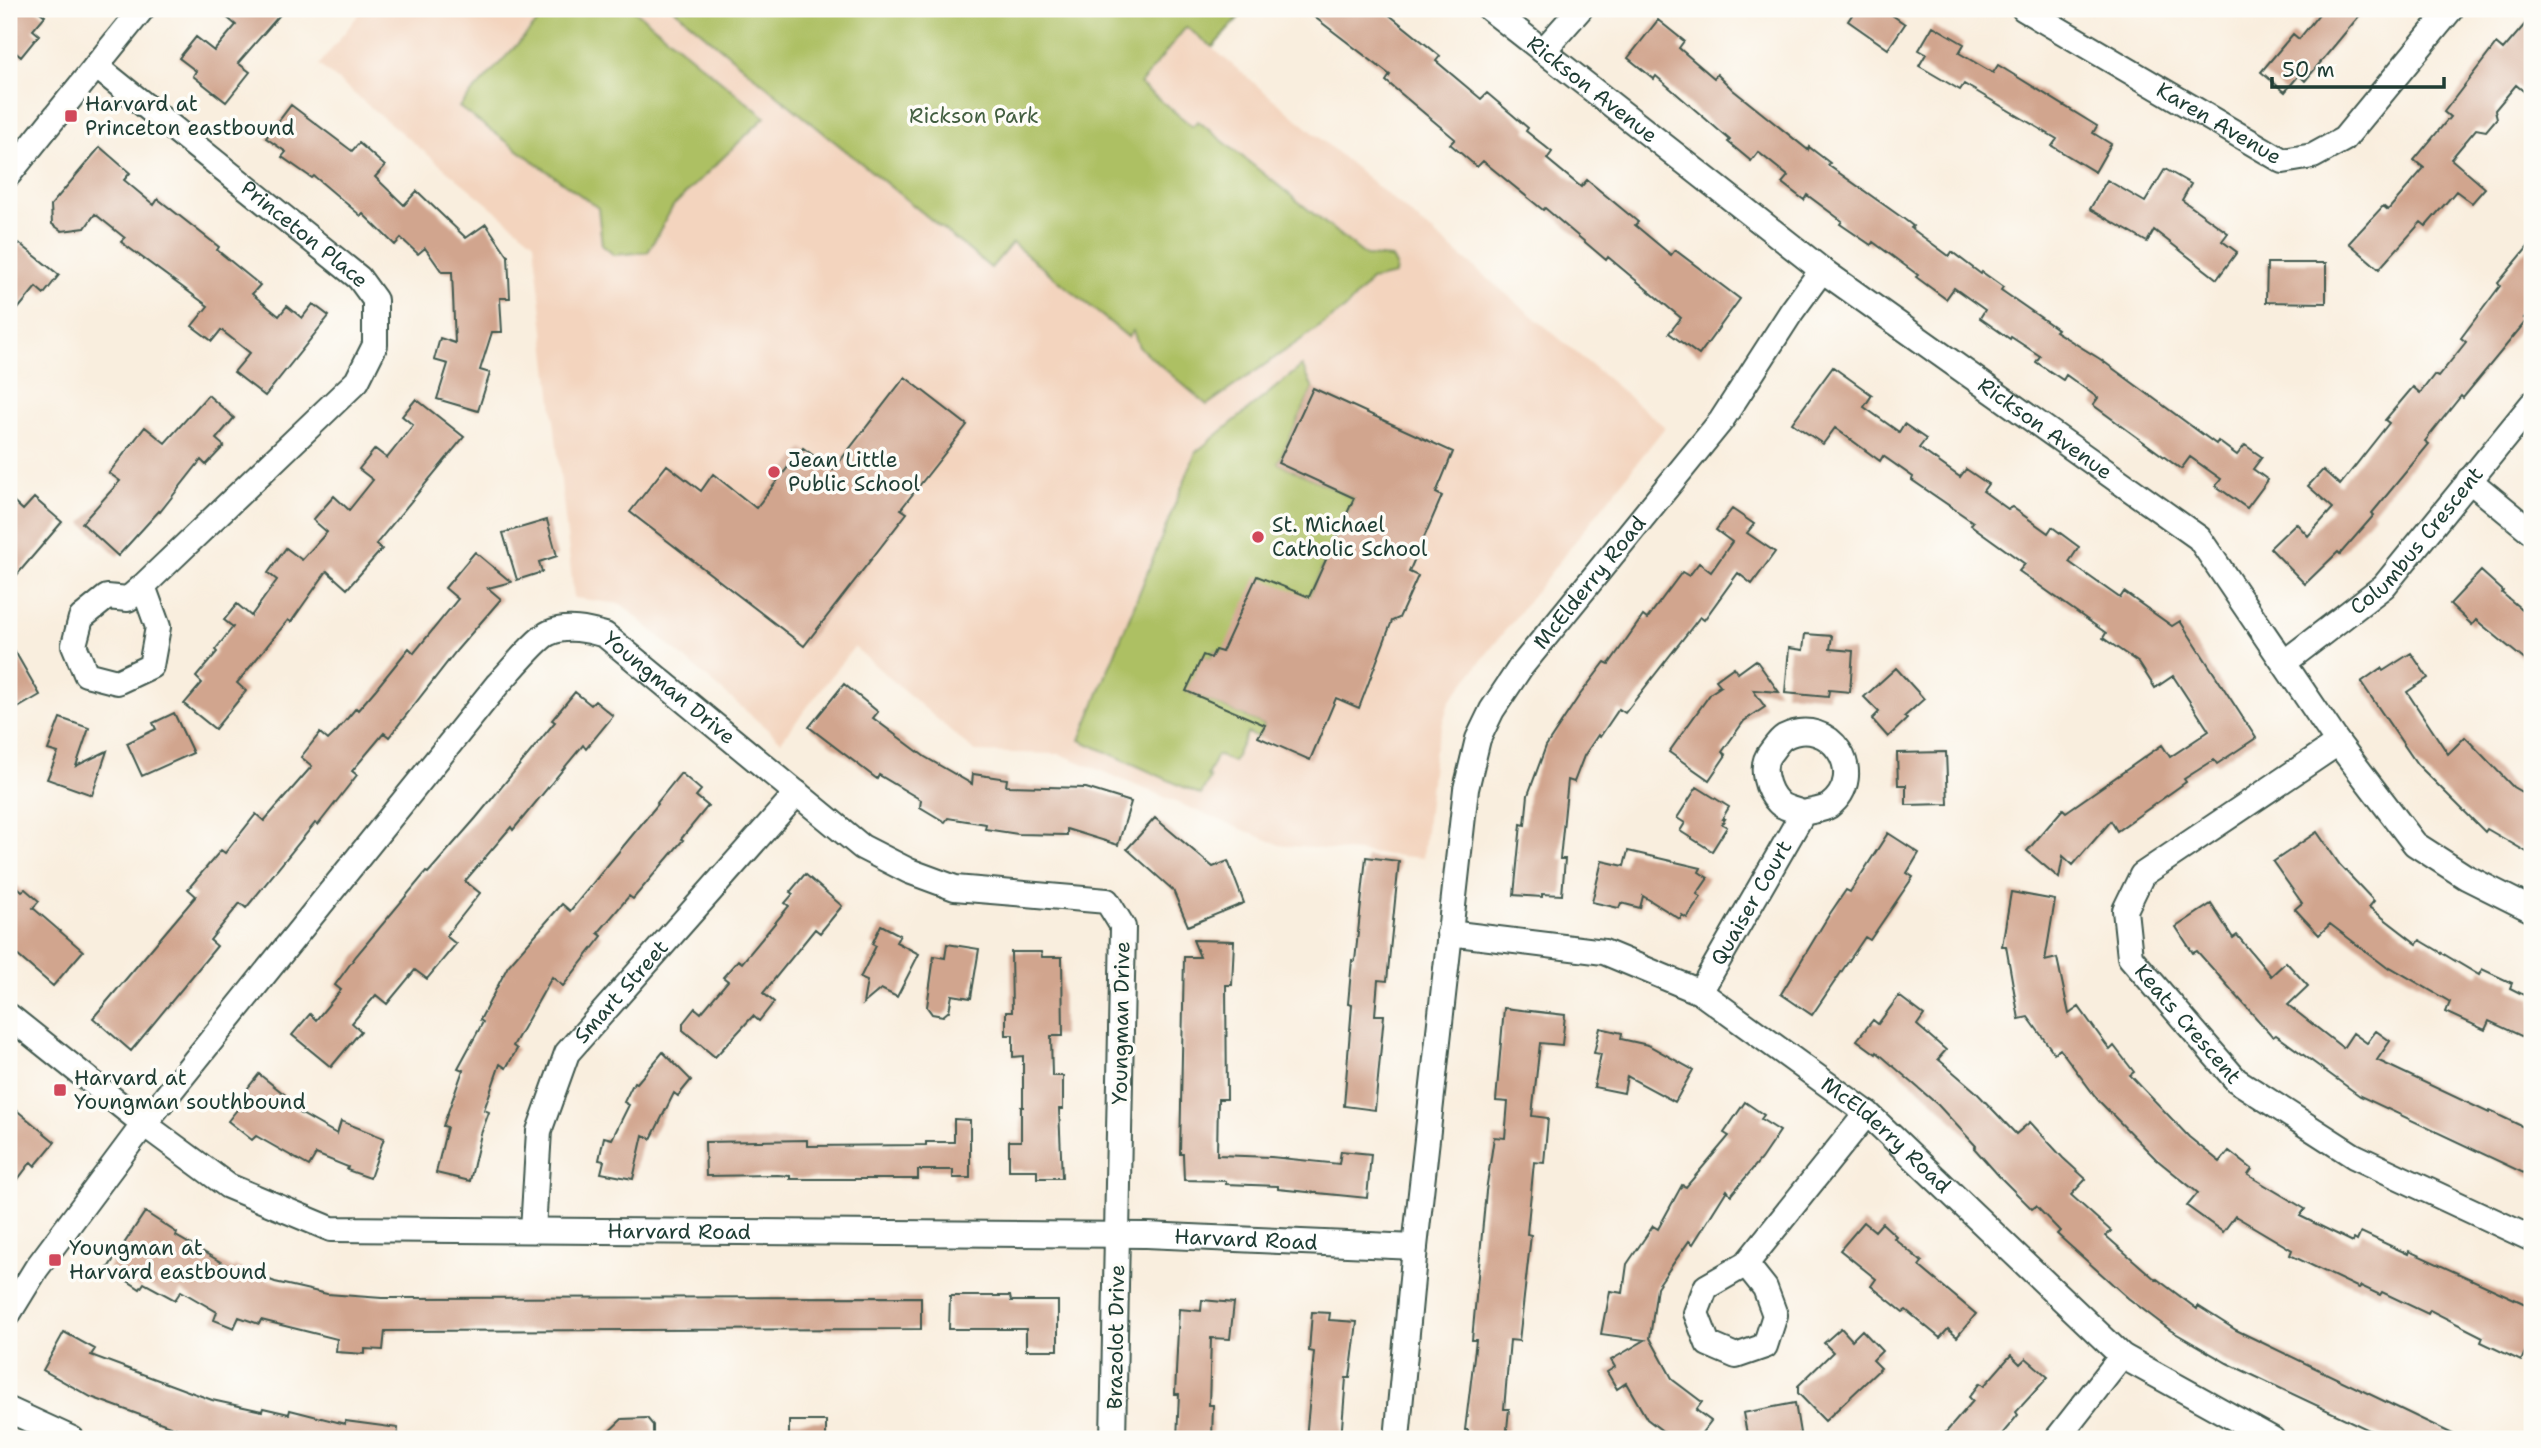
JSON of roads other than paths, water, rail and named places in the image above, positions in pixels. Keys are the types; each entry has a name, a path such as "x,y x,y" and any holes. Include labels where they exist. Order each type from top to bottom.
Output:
{"street":[{"path":"9,174 142,9"},
{"name":"Rickson Avenue","path":"1490,9 1822,270 2199,538 2339,743 2415,844 2466,877 2532,910"},
{"path":"1543,51 1580,9"},
{"name":"Karen Avenue","path":"2033,11 2283,161 2313,156 2343,139 2451,9"},
{"name":"Princeton Place","path":"96,65 359,278 375,300 375,345 357,381 144,586"},
{"name":"McElderry Road","path":"1397,1439 1449,933 1466,789 1478,739 1492,710 1520,668 1721,421 1792,310 1822,270"},
{"name":"Columbus Crescent","path":"2285,662 2384,586 2532,404"},
{"path":"2469,480 2532,533"},
{"name":"Youngman Drive","path":"9,1313 36,1269 144,1124 497,685 548,633 569,629 588,630 605,635 862,847 909,871 955,888 1107,901 1123,928 1118,1235"},
{"name":"Keats Crescent","path":"2339,743 2142,875 2125,910 2130,957 2236,1080 2354,1156 2532,1239"},
{"name":"Smart Street","path":"533,1230 539,1131 567,1053 797,793"},
{"name":"Quaiser Court","path":"1700,992 1803,813"},
{"name":"McElderry Road","path":"1449,933 1604,952 1700,992 1867,1112 2122,1356 2272,1439"},
{"name":"Harvard Road","path":"9,1016 144,1124 228,1186 331,1229 1118,1235 1415,1247"},
{"path":"1746,1264 1867,1112"},
{"name":"Brazolot Drive","path":"1113,1439 1118,1235"},
{"path":"2057,1439 2122,1356"},
{"path":"9,1410 72,1439"}],"place":[{"name":"Harvard at Princeton eastbound","path":"71,116"},
{"name":"Jean Little Public School","path":"774,472"},
{"name":"St. Michael Catholic School","path":"1258,537"},
{"name":"Harvard at Youngman southbound","path":"60,1090"},
{"name":"Youngman at Harvard eastbound","path":"55,1260"}],"park label":[{"name":"Rickson Park","path":"974,116"}]}
